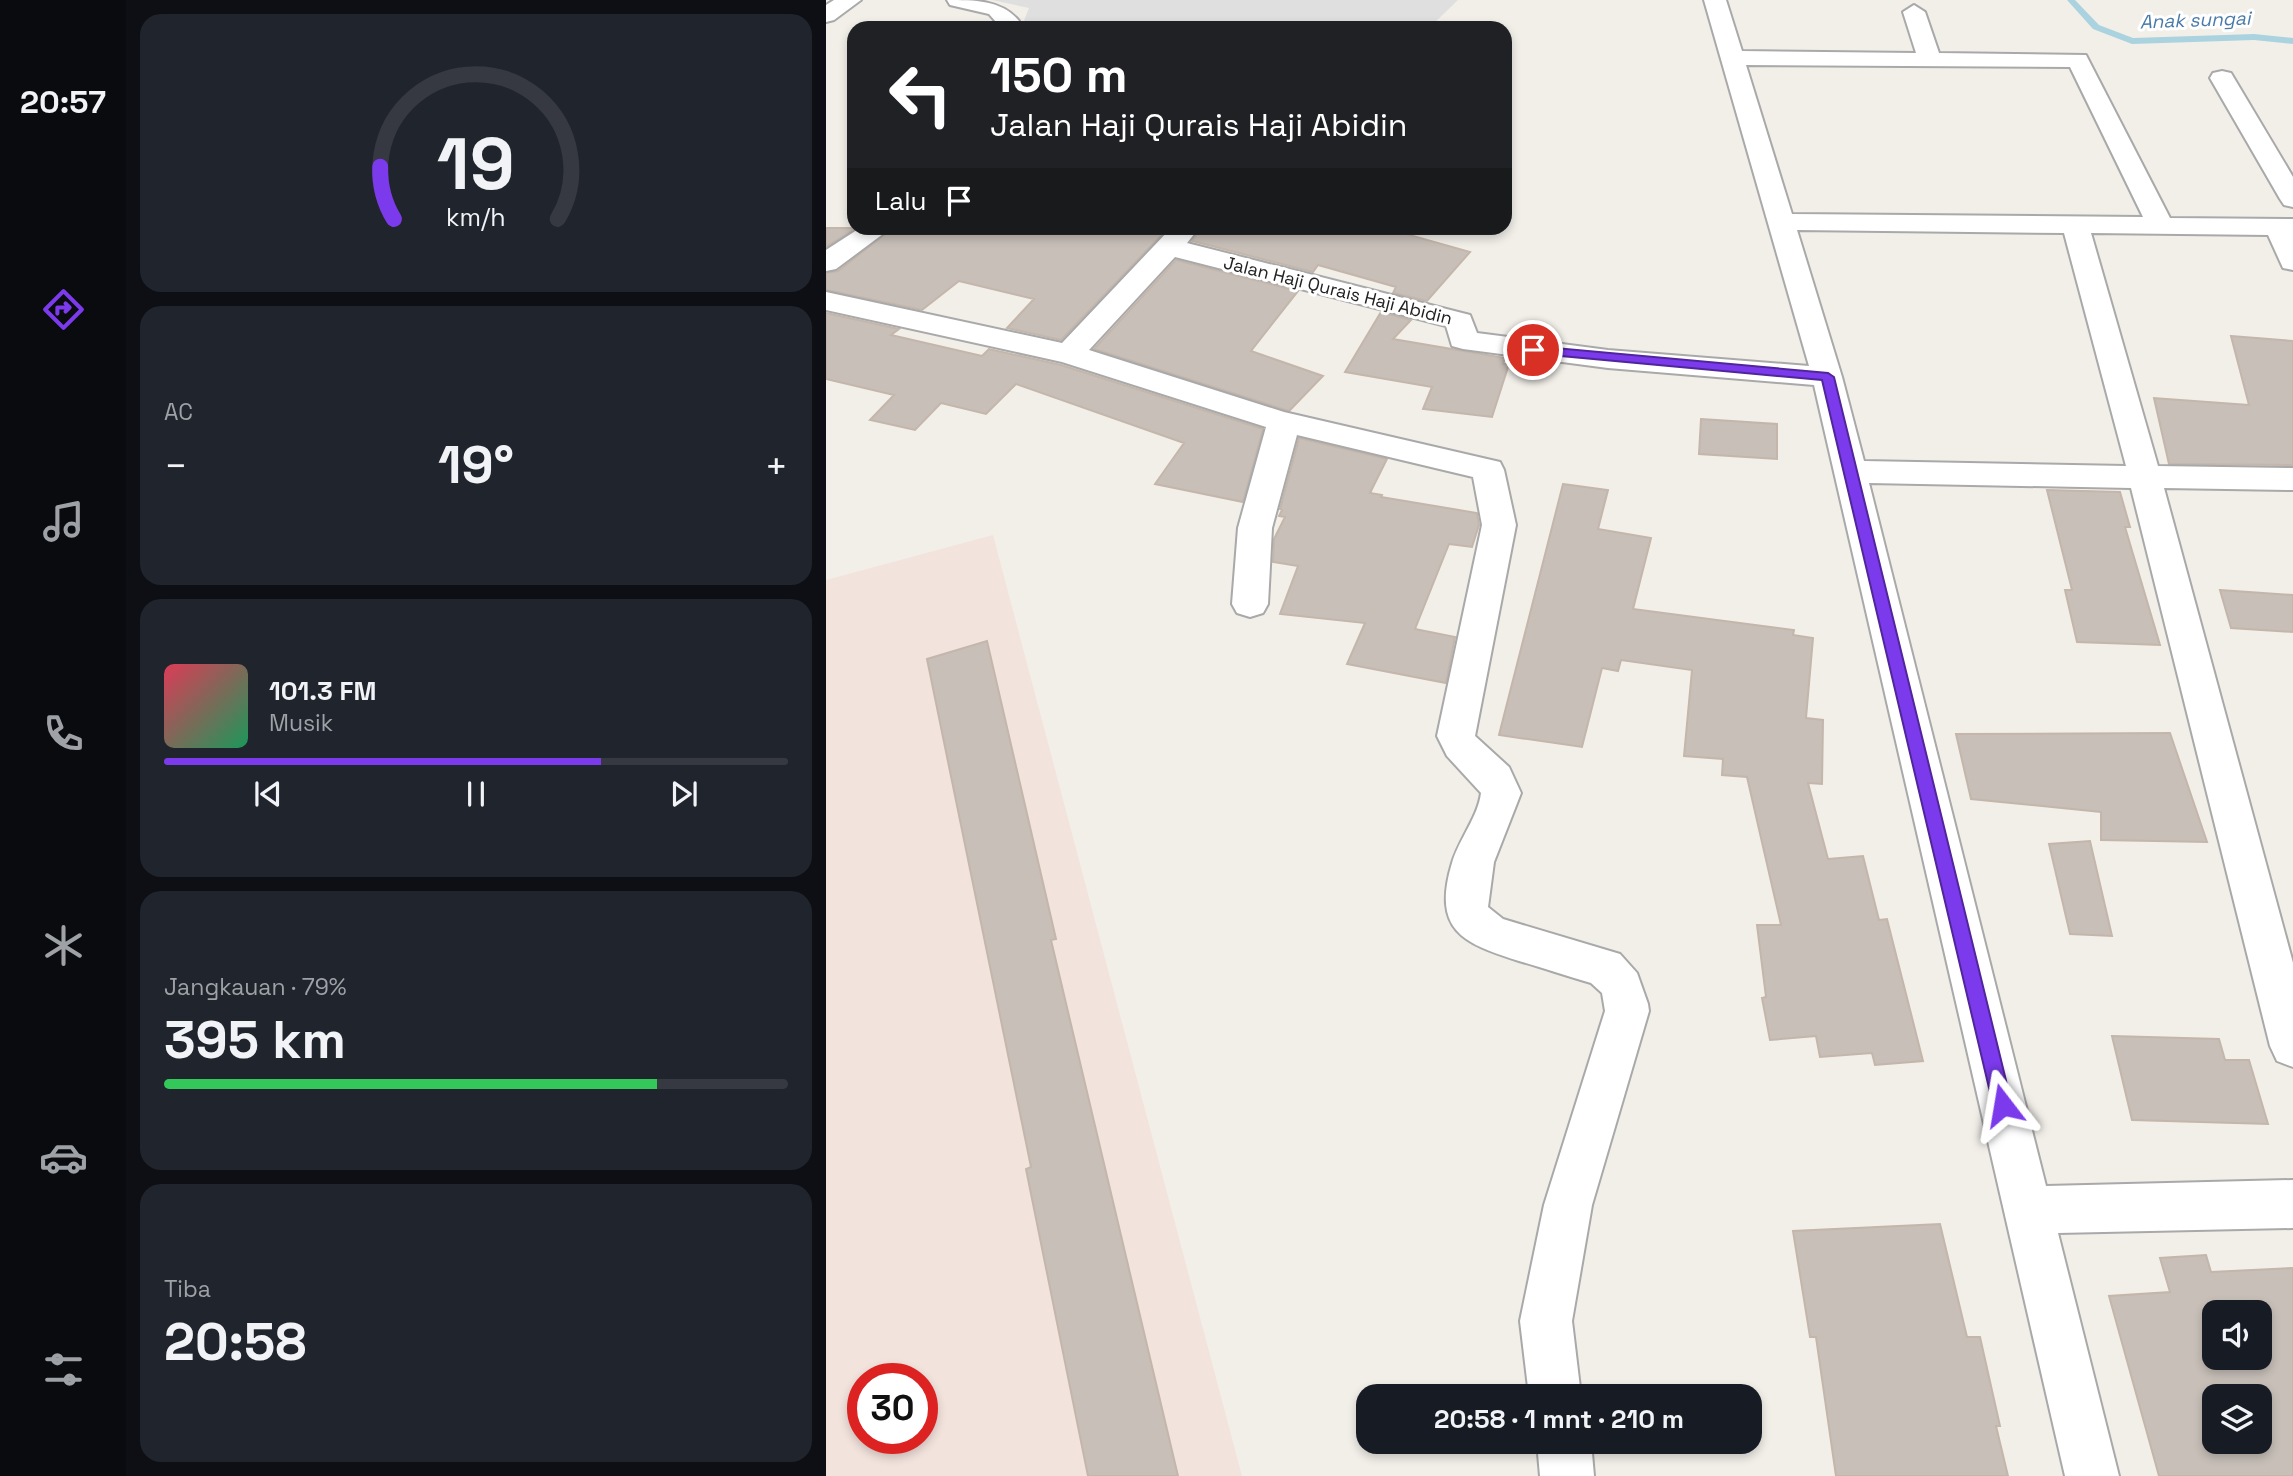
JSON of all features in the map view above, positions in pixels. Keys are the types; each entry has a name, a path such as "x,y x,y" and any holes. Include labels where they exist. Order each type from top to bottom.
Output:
{"street":[{"path":"826,15 850,0"},
{"path":"958,0 997,9 1008,21"},
{"path":"1715,0 1735,58 1828,377 2092,1476"},
{"path":"1914,12 1930,60"},
{"path":"1735,58 2078,60 2160,225"},
{"path":"2222,78 2293,199"},
{"path":"1782,222 2286,227 2293,262"},
{"path":"2076,224 2145,477 2293,1046"},
{"path":"826,263 867,235"},
{"path":"1069,354 1178,237"},
{"name":"Jalan Haji Qurais Haji Abidin","path":"1178,237 1460,321 1463,340 1608,359 1828,377"},
{"path":"826,301 1069,354 1277,420 1488,470 1499,526 1455,736 1468,758 1492,774 1501,791 1499,804 1480,841 1466,900 1470,916 1479,928 1495,935 1605,968 1618,978 1625,993 1627,1011 1568,1205 1546,1321 1554,1384"},
{"path":"1250,604 1255,528 1283,429 1277,420"},
{"path":"1849,472 2293,479"},
{"path":"2029,1210 2293,1204"},
{"path":"1565,1454 1567,1476"}],"shaded area":[{"path":"992,0 1458,0 1436,21 1024,21 1029,8"},
{"path":"993,535 1242,1476 826,1476 826,580"}],"building":[{"path":"826,228 847,228 847,234 826,247"},
{"path":"884,235 1161,235 1061,340 1007,328 1034,299 959,281 922,310 826,290 826,273 838,271"},
{"path":"1197,235 1410,235 1470,252 1427,301 1393,293 1396,287 1318,265 1313,272 1192,241"},
{"path":"1176,260 1298,291 1251,351 1323,376 1289,411 1094,349"},
{"path":"1381,312 1411,320 1393,339 1505,358 1503,364 1509,364 1492,417 1423,409 1432,387 1345,372"},
{"path":"826,313 899,329 891,335 982,356 989,349 1061,365 1263,429 1243,502 1155,484 1184,443 1016,384 986,414 941,403 915,430 870,420 894,395 826,379"},
{"path":"2231,336 2293,341 2293,465 2169,464 2154,398 2249,405"},
{"path":"1701,419 1777,424 1777,459 1699,454"},
{"path":"1299,438 1387,459 1370,493 1477,513 1479,525 1472,547 1449,544 1415,629 1455,637 1446,683 1347,664 1365,623 1280,614 1298,566 1273,562 1274,539 1285,517 1279,516 1282,510 1280,509"},
{"path":"1563,484 1608,490 1598,529 1651,538 1633,609 1794,630 1793,635 1813,638 1806,718 1823,720 1822,784 1808,783 1828,859 1863,856 1879,920 1887,919 1923,1061 1875,1065 1872,1053 1820,1057 1816,1036 1770,1040 1762,998 1766,997 1757,925 1781,925 1747,777 1722,775 1723,759 1684,756 1692,670 1621,660 1618,671 1602,668 1582,747 1499,735"},
{"path":"2047,490 2120,492 2130,527 2125,527 2160,645 2077,642 2065,590 2072,590"},
{"path":"2220,590 2293,595 2293,632 2231,628"},
{"path":"987,641 1056,939 1051,940 1178,1476 1088,1476 1026,1169 1031,1167 927,659"},
{"path":"2170,733 2207,842 2101,840 2101,812 1971,799 1956,734"},
{"path":"2090,841 2112,936 2070,934 2049,844"},
{"path":"2112,1036 2219,1039 2225,1060 2249,1060 2268,1124 2132,1120"},
{"path":"1940,1224 1967,1337 1980,1337 2008,1476 1836,1476 1816,1337 1810,1337 1793,1231"},
{"path":"2206,1255 2211,1272 2293,1268 2293,1476 2159,1476 2109,1296 2170,1292 2160,1258"}],"waterway":[{"name":"Anak sungai","path":"2071,0 2096,27 2132,41 2254,37 2293,41"}],"route":[{"path":"1533,350 1608,359 1828,377 2003,1105"}]}
